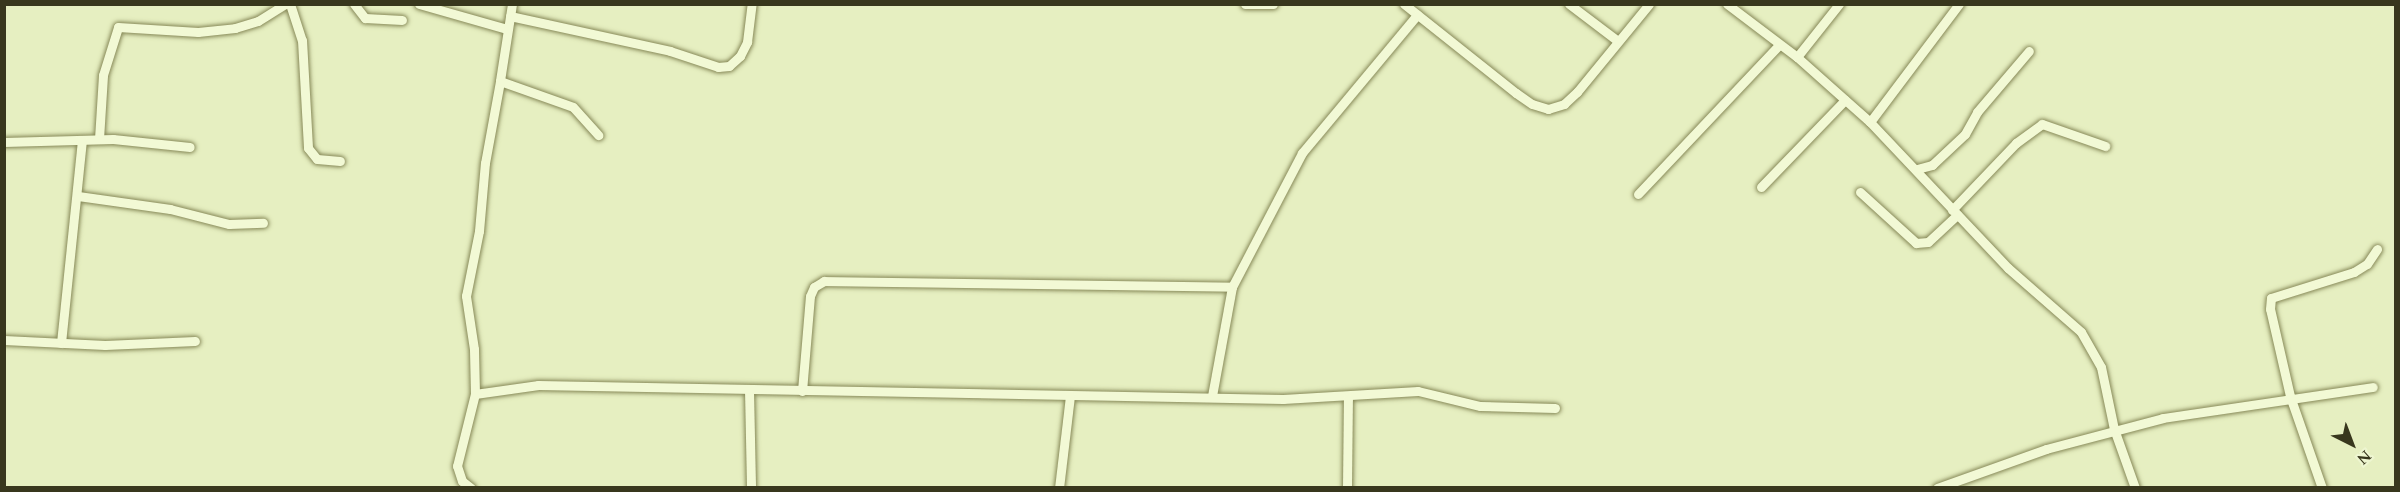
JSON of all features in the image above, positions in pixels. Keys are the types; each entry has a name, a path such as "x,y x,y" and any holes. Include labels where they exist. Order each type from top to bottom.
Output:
{"street":[{"path":"99,139 103,75 118,27 198,32 235,28 258,21 285,4"},
{"path":"290,4 302,40 308,148 317,159 340,161"},
{"path":"354,4 364,18 402,20"},
{"path":"419,4 507,28"},
{"path":"471,488 462,481 457,466 475,394 474,349 466,296 479,231 485,163 512,4"},
{"path":"510,16 670,51 717,67 729,66 740,56 747,42 752,4"},
{"path":"1245,4 1273,4"},
{"path":"1404,4 1524,99 1548,108 1564,104 1649,4"},
{"path":"1569,4 1618,41"},
{"path":"1727,4 1797,57 1870,122 1917,169 2008,268 2081,332 2101,367 2114,429 2135,488"},
{"path":"1797,57 1839,4"},
{"path":"1870,122 1959,4"},
{"path":"1212,396 1232,287 1302,153 1417,15"},
{"path":"1638,194 1779,45"},
{"path":"1917,169 1932,165 1965,134 1977,112 2029,51"},
{"path":"500,81 573,107 598,135"},
{"path":"1761,187 1845,100"},
{"path":"1860,192 1916,243 1928,242 2016,142 2042,124 2105,147"},
{"path":"4,142 99,139 190,147"},
{"path":"61,343 82,141"},
{"path":"78,196 170,209 229,224 262,223"},
{"path":"2322,488 2290,396 2270,309 2271,298 2354,272 2367,264 2377,249"},
{"path":"802,391 810,296 814,287 824,281 1232,287"},
{"path":"4,340 61,343 195,341"},
{"path":"475,394 538,385 1070,396 1348,398 1431,391 1480,406 1555,408"},
{"path":"1941,487 2114,429 2290,396 2373,387"},
{"path":"749,390 751,488"},
{"path":"1059,488 1070,396"},
{"path":"1347,488 1348,398"}]}
